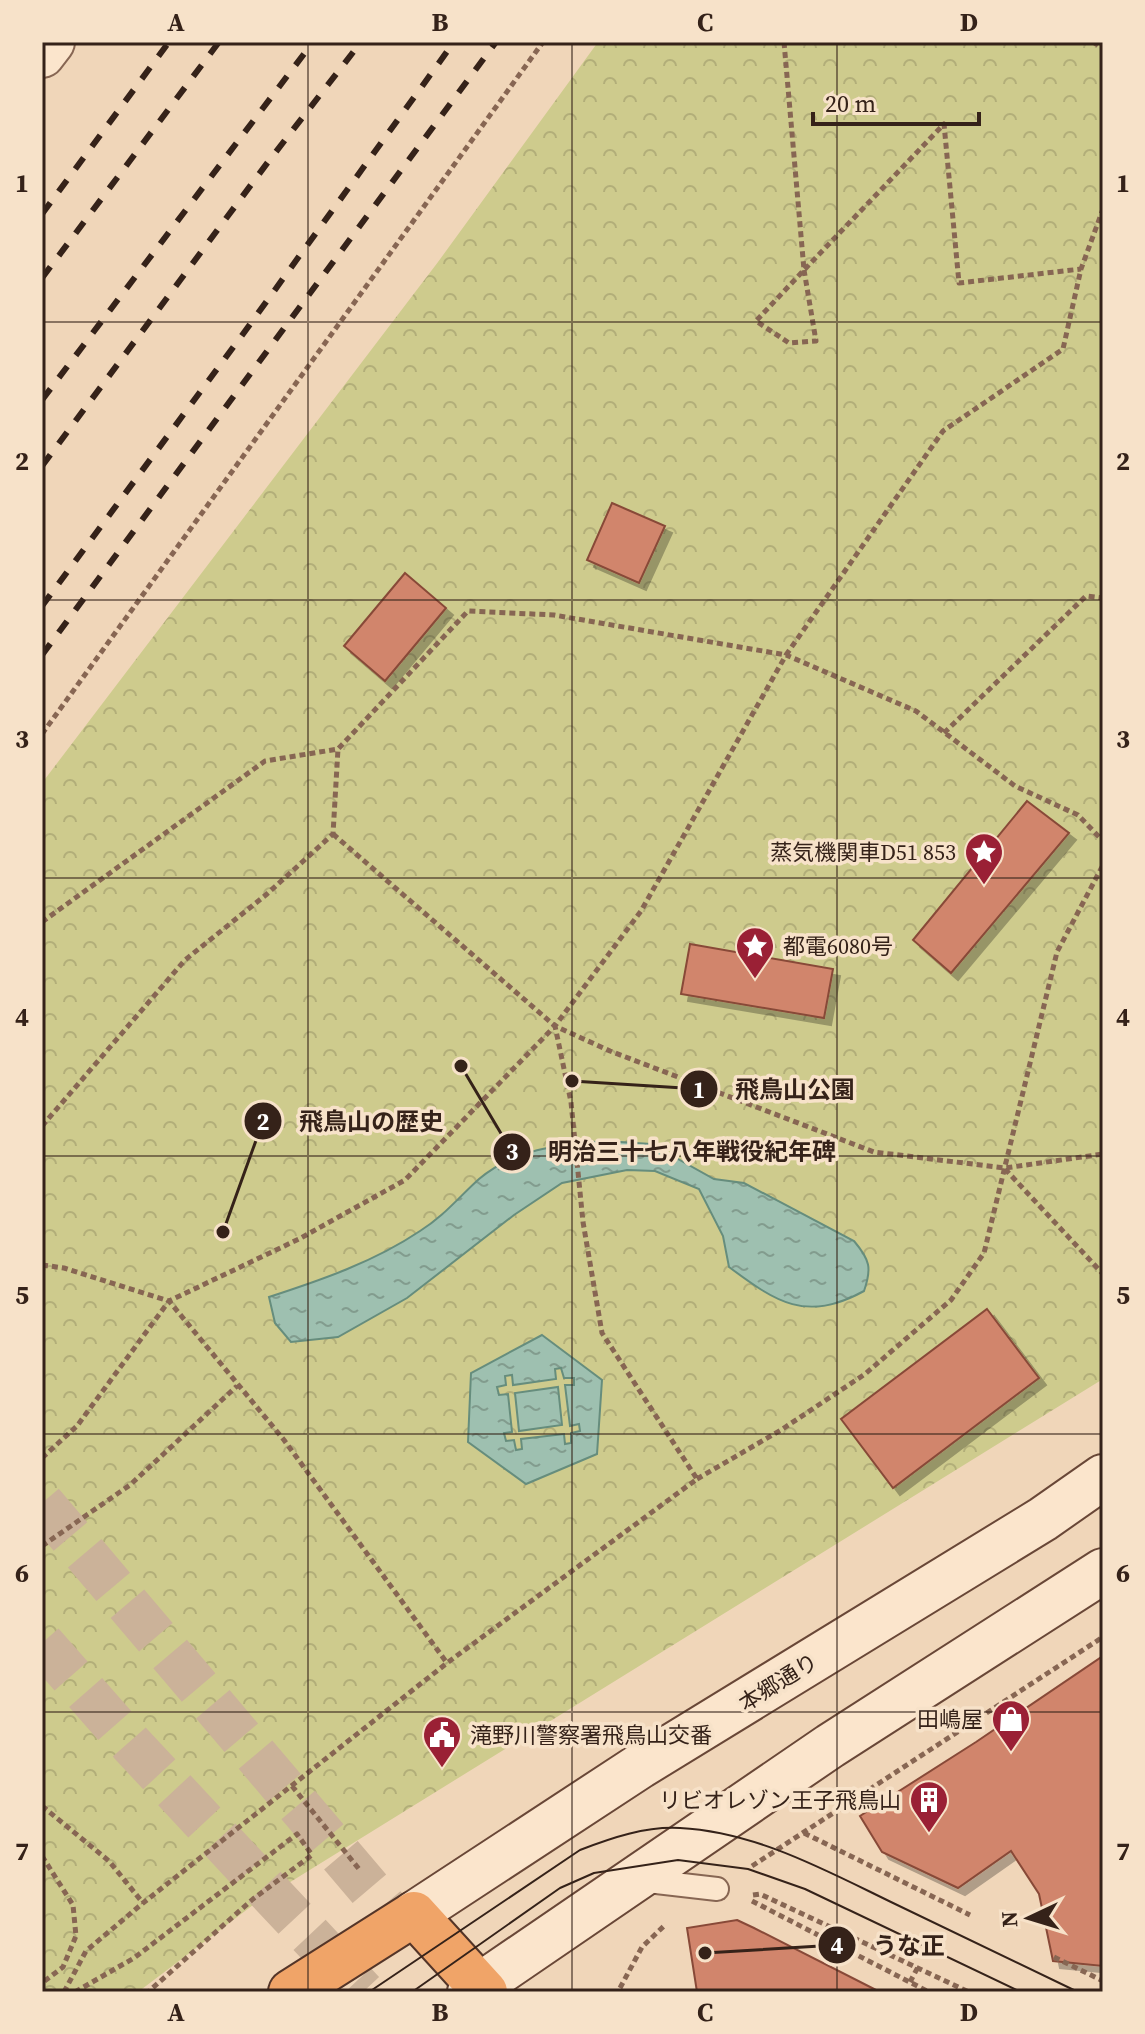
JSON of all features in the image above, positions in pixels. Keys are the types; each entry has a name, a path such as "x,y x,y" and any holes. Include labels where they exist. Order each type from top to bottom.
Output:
{"highway":[{"path":"291,1992 414,1914 478,1990"}],"main road":[{"path":"42,55 52,42"},
{"name":"本郷通り","path":"414,1914 640,1766 1043,1519 1103,1477"},
{"path":"478,1990 830,1746 1103,1571"}],"lane":[{"path":"635,1879 717,1889"}],"path":[{"path":"42,734 543,42"},
{"path":"784,42 804,270 816,341 789,343 756,321 804,270 944,124 959,283 1081,269"},
{"path":"1093,42 1103,48"},
{"path":"42,1458 77,1426 169,1301 299,1239 405,1180 555,1026 641,911 786,655 943,431 1063,349 1081,269 1103,209"},
{"path":"944,733 1086,596 1103,598"},
{"path":"42,922 265,761 338,749 468,611 554,615 786,655 916,711 1015,786 1078,815 1103,841"},
{"path":"42,1126 185,960 267,894 333,834 338,749"},
{"path":"333,834 555,1026 610,1051 874,1152 1005,1168 1103,1154"},
{"path":"64,1992 86,1951 447,1663 697,1479 781,1430 865,1374 951,1300 984,1253 1057,952 1103,865"},
{"path":"555,1026 571,1102 583,1222 602,1333 697,1479"},
{"path":"1005,1168 1103,1274"},
{"path":"42,1265 64,1268 169,1301 284,1440 447,1663"},
{"path":"42,1546 130,1485 237,1386"},
{"path":"620,1988 642,1947 681,1909 717,1889 1103,1637"},
{"path":"292,1786 359,1869"},
{"path":"42,1806 109,1861 143,1903"},
{"path":"803,1833 970,1915"},
{"path":"75,1992 134,1958 297,1834 312,1855 253,1899 148,1992"},
{"path":"42,1856 73,1905 76,1936 63,1967 42,1983"},
{"path":"929,1992 744,1897 760,1894 969,1992"},
{"path":"1054,1957 1103,1981"},
{"path":"910,1982 918,1967"}],"green space":[{"path":"598,42 1103,42 1103,1379 253,1905 138,1992 42,1992 42,783 438,262"}],"water":[{"path":"605,1141 651,1144 714,1179 744,1183 854,1241 868,1264 864,1291 825,1306 808,1307 777,1298 729,1267 723,1236 699,1189 655,1171 627,1170 562,1183 514,1215 407,1298 338,1337 291,1342 275,1323 269,1297 347,1269 402,1242 436,1220 493,1169 523,1154 539,1150"},
{"path":"542,1335 602,1380 597,1454 526,1484 468,1442 471,1373","holes":["561,1368 564,1378 574,1378 574,1385 565,1385 570,1426 579,1424 580,1431 571,1433 571,1443 565,1444 564,1434 521,1439 522,1449 516,1450 514,1440 506,1441 504,1433 512,1432 508,1394 499,1395 497,1387 506,1385 505,1376 512,1375 513,1385 556,1379 555,1369"]},
{"path":"558,1387 562,1425 519,1431 515,1393"}],"building":[{"path":"612,503 665,526 639,583 587,560"},
{"path":"405,573 446,608 385,681 344,646"},
{"path":"1027,801 1069,833 951,973 913,940"},
{"path":"690,944 833,969 824,1018 681,994"},
{"path":"987,1309 1039,1378 893,1488 841,1419"},
{"path":"1103,1656 1103,1966 1053,1961 1039,1894 1011,1851 958,1888 882,1852 860,1816"},
{"path":"737,1920 880,1992 697,1992 687,1928"}],"tunnel":[{"path":"42,1503 423,1952"},
{"path":"42,1643 131,1744 363,1992"}],"tram line":[{"path":"369,1992 580,1850 629,1834 667,1828 708,1831 789,1854 1078,1992"},
{"path":"412,1992 560,1888 594,1873 678,1860 748,1869 805,1889 1021,1992"}],"railway":[{"path":"42,214 169,42"},
{"path":"42,278 219,42"},
{"path":"42,400 313,42"},
{"path":"42,466 361,42"},
{"path":"42,606 454,42"},
{"path":"42,655 496,42"}],"place":[{"name":"蒸気機関車D51 853","path":"984,886"},
{"name":"都電6080号","path":"755,980"},
{"name":"明治三十七八年戦役紀年碑","path":"461,1066"},
{"name":"飛鳥山公園","path":"572,1081"},
{"name":"飛鳥山の歴史","path":"223,1232"},
{"name":"田嶋屋","path":"1011,1753"},
{"name":"滝野川警察署飛鳥山交番","path":"442,1769"},
{"name":"リビオレゾン王子飛鳥山","path":"929,1834"},
{"name":"うな正","path":"705,1953"}]}
